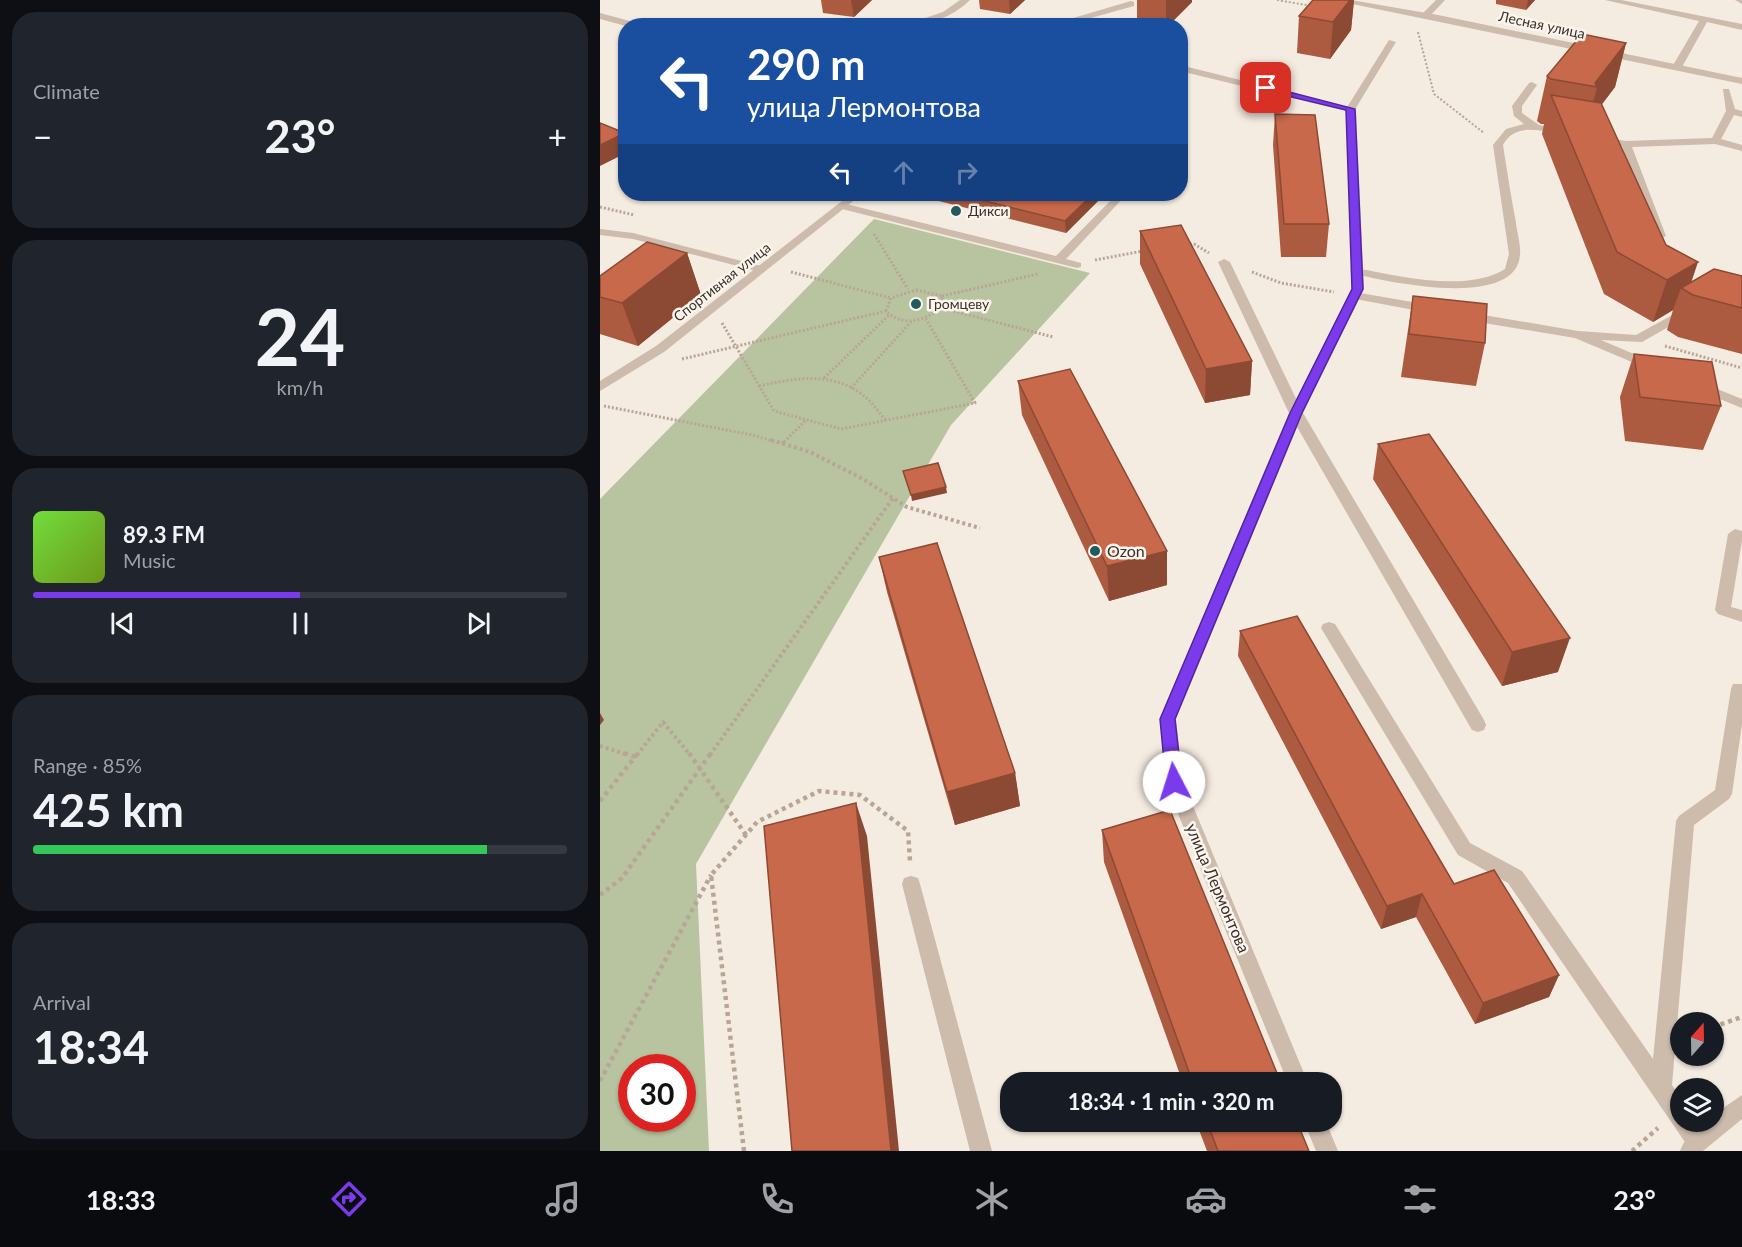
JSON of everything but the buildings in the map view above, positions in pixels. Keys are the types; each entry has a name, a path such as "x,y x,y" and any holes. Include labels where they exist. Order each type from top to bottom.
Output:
{"street":[{"path":"932,18 946,14 966,0"},
{"name":"Лесная улица","path":"1336,0 1353,1 1742,81"},
{"path":"1425,16 1441,0"},
{"path":"1609,0 1742,27"},
{"path":"1079,18 1131,4"},
{"path":"600,16 618,21"},
{"path":"1677,67 1704,20"},
{"path":"1188,70 1351,109 1392,42"},
{"path":"1532,85 1516,106 1517,114 1537,128"},
{"path":"1715,141 1731,111 1726,91"},
{"name":"улица Лермонтова","path":"1293,1072 1174,782 1168,719 1296,413 1358,289 1351,109"},
{"path":"1731,111 1742,114"},
{"path":"1356,271 1431,284 1463,284 1500,279 1511,270 1515,254 1498,145 1502,135 1508,129 1537,128 1570,134"},
{"path":"1593,138 1626,144 1715,141 1742,148"},
{"path":"1626,144 1665,250"},
{"name":"Спортивная улица","path":"600,387 660,350 848,201"},
{"path":"1058,261 1115,201"},
{"path":"842,206 1077,266"},
{"path":"600,232 633,236 761,269"},
{"path":"1224,262 1296,413 1478,725"},
{"path":"1354,296 1578,335 1638,339 1702,302"},
{"path":"1578,335 1666,372"},
{"path":"1687,381 1742,404"},
{"path":"1742,537 1735,534 1723,610 1742,616"},
{"path":"1329,628 1464,849 1515,877 1670,1100"},
{"path":"1661,1086 1685,821 1723,794 1739,689"},
{"path":"911,884 981,1151"},
{"path":"1691,1138 1742,1106"},
{"path":"1319,1132 1327,1151"}],"path":[{"path":"1418,32 1434,94 1498,145"},
{"path":"873,232 909,290"},
{"path":"1182,246 1194,244 1224,262 1281,283 1354,296"},
{"path":"791,272 891,298 909,290 928,289 942,297 1111,256 1147,251"},
{"path":"942,297 942,308"},
{"path":"886,311 891,298"},
{"path":"886,311 889,315 901,320 912,321 926,319 942,308 1053,338"},
{"path":"709,310 721,322 774,411 841,429 975,403 926,319"},
{"path":"678,361 735,345 886,311"},
{"path":"824,378 889,315"},
{"path":"851,388 912,321"},
{"path":"1638,339 1742,368"},
{"path":"759,386 795,378 824,378 851,388 864,396 886,420"},
{"path":"600,405 752,435 810,452 863,479 907,507 980,528"},
{"path":"782,444 806,420"},
{"path":"600,895 622,878 893,498"},
{"path":"600,801 663,722 701,768 746,836"},
{"path":"600,747 635,757"},
{"path":"600,1081 711,875 758,822 819,791 860,795 908,831 911,884"},
{"path":"711,875 744,1151"},
{"path":"1724,1023 1742,1017"}],"green space":[{"path":"874,219 1090,273 951,425 696,864 709,1151 600,1151 600,499"}],"place":[{"name":"Дикси","path":"956,211"},
{"name":"Громцеву","path":"916,304"},
{"name":"Ozon","path":"1095,551"}],"route":[{"path":"1174,782 1168,719 1296,413 1358,289 1351,109 1266,88"}]}
